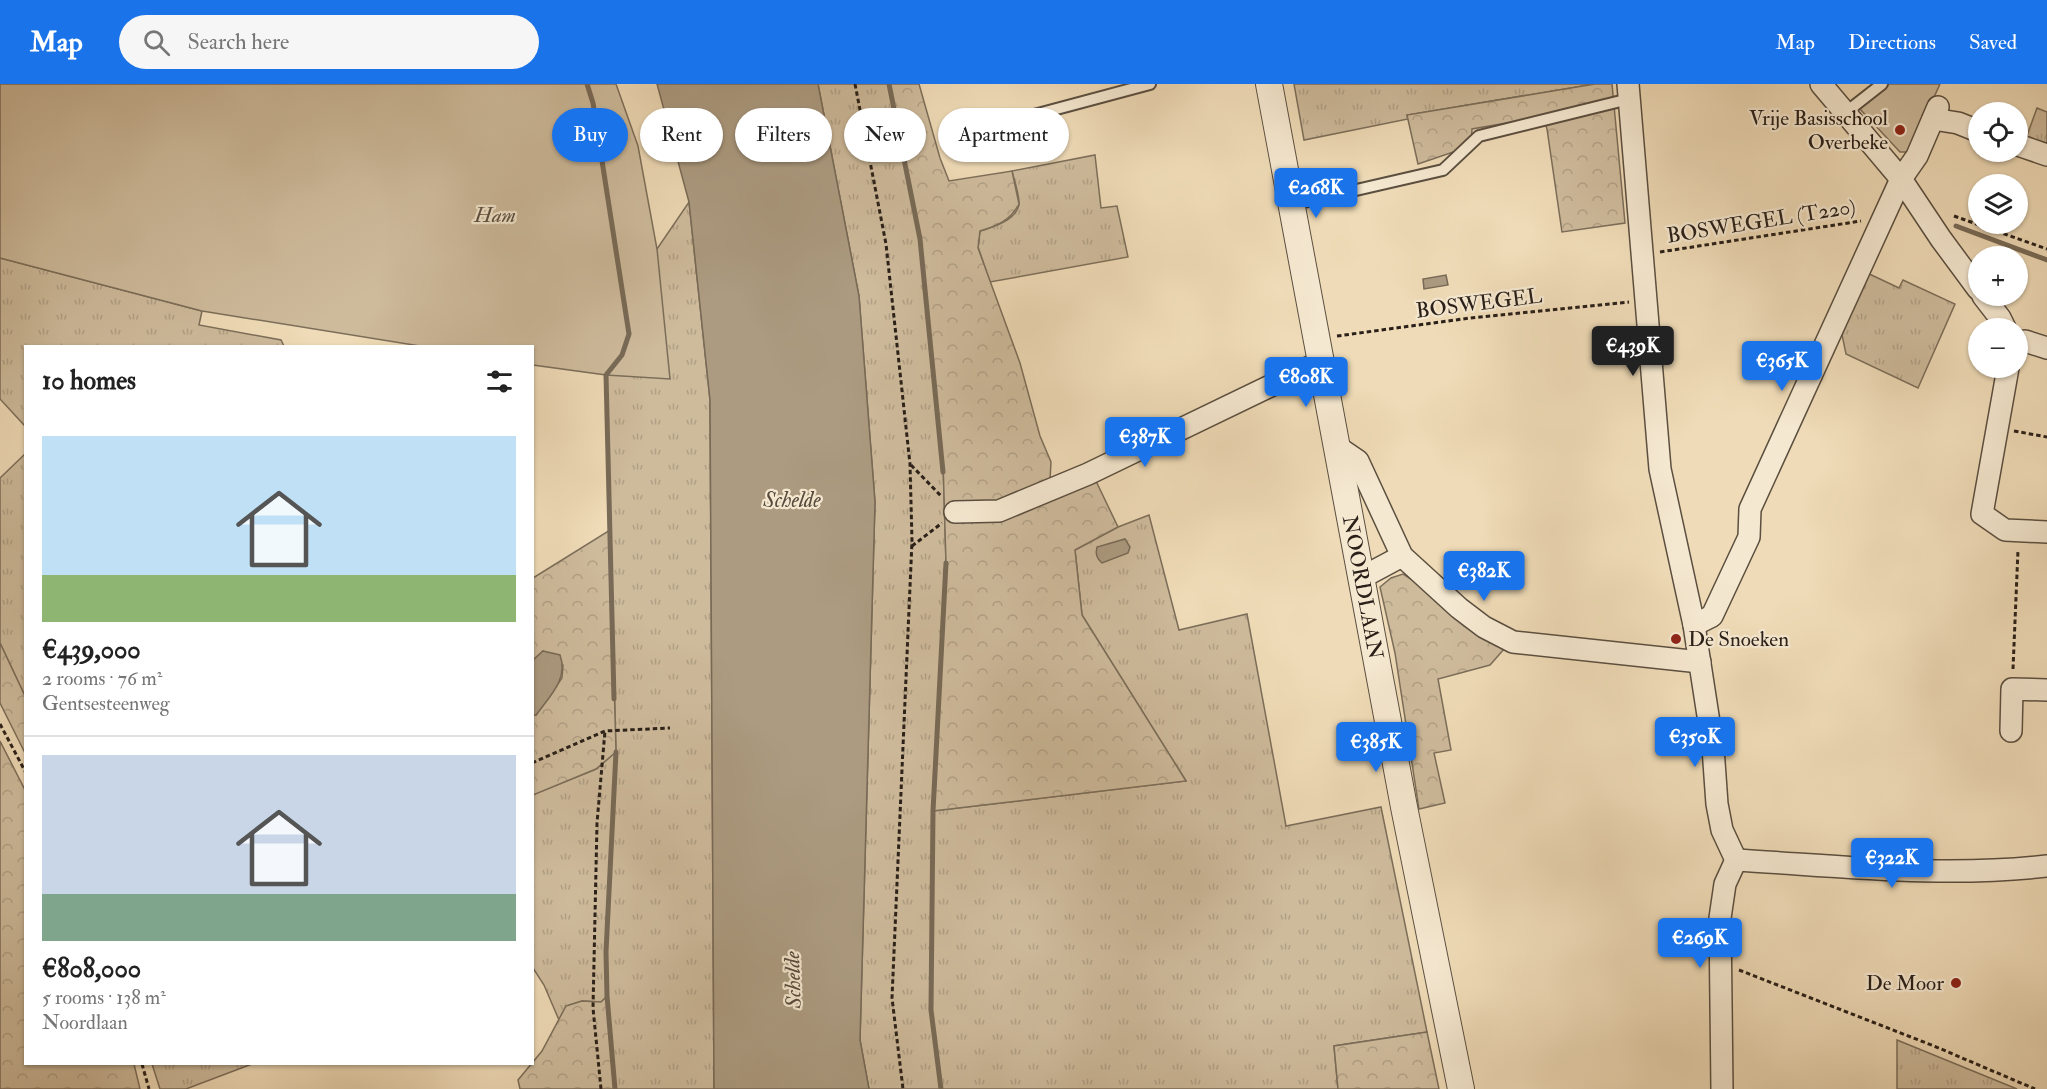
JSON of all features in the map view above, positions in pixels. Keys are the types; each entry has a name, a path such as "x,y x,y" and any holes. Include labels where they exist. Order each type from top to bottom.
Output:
{"street":[{"name":"NOORDLAAN","path":"1269,84 1406,819 1461,1089"},
{"path":"1821,84 1901,179 1968,275"},
{"path":"1629,91 1660,469 1694,625 1713,748 1717,804 1722,830 1736,860 1725,884 1720,918 1722,1089"},
{"path":"1694,625 1712,616 1749,537 1750,509 1901,179 1917,156 1936,113 1968,127"},
{"path":"2028,148 2047,155"},
{"path":"2028,342 2047,348"},
{"path":"955,512 999,511 1088,474 1318,350"},
{"path":"2006,378 1982,514 2005,530 2047,532"},
{"path":"1336,446 1358,461 1402,556 1476,621 1513,642 1700,662"},
{"path":"1361,578 1402,556"},
{"path":"2011,731 2012,689 2047,690"},
{"path":"1736,860 1977,872 2047,866"}],"lane":[{"path":"1059,108 1150,84"},
{"path":"1845,113 1882,84"},
{"path":"1291,205 1443,170 1479,136 1629,91"}],"path":[{"path":"855,84 886,244 910,464 912,546 892,998 903,1089"},
{"path":"1954,216 2047,249"},
{"name":"BOSWEGEL (T220)","path":"1642,255 1883,218"},
{"name":"BOSWEGEL","path":"1318,350 1470,318 1645,300"},
{"path":"1998,428 2047,437"},
{"path":"910,464 955,512 912,546"},
{"path":"2012,689 2018,531"},
{"path":"0,724 24,769"},
{"path":"534,762 605,731 670,728"},
{"path":"601,1089 593,1008 597,823 605,731"},
{"path":"1720,963 1923,1042 2035,1089"},
{"path":"142,1065 149,1089"}],"green space":[{"name":"Ham","path":"0,84 616,84 625,108 552,108 552,162 628,162 628,118 638,146 657,249 670,379 606,375 534,365 534,345 414,345 202,311 0,258"},
{"path":"818,84 889,84 894,108 844,108 844,162 905,162 920,239 943,461 946,563 933,811 1186,781 1082,615 1075,550 1118,527 1149,515 1179,630 1247,614 1286,826 1381,807 1427,1032 1334,1046 1338,1089 869,1089 860,1040 875,502 859,296 832,156 832,108 823,108"},
{"path":"889,84 919,84 926,108 894,108"},
{"path":"1294,84 1595,84 1407,115 1408,119 1304,140"},
{"path":"1595,84 1612,84 1625,223 1562,232 1547,129 1543,117 1472,129 1471,146 1418,164 1407,115"},
{"name":"Vrije Basisschool Overbeke","path":"1888,84 1940,84 1909,152 1900,152 1859,108"},
{"path":"2037,108 2047,112 2047,149 2028,142 2028,133"},
{"path":"926,109 938,151 938,162 942,162 949,181 1012,171 1019,204 1012,215 1002,222 980,231 978,248 1020,363 1040,436 1051,462 1050,480 1095,479 1118,527 1075,550 1082,615 1186,781 933,811 946,563 943,461 920,239 905,162 926,162"},
{"path":"1095,155 1101,208 1117,206 1128,257 990,282 978,247 980,231 1003,222 1017,211 1019,197 1012,171 1069,162 1069,160"},
{"path":"689,202 710,400 714,1089 615,1089 607,997 601,1002 582,1001 566,1006 559,1020 544,985 534,970 534,794 596,769 616,752 606,375 622,253 657,249"},
{"path":"0,258 202,311 199,325 281,340 284,345 24,345 24,425 0,399"},
{"path":"1863,271 1899,288 1903,280 1955,304 1918,388 1846,354 1840,325"},
{"path":"24,455 24,694 0,643 0,478"},
{"path":"610,530 616,752 596,769 534,795 534,715 562,678 563,665 543,651 534,659 534,577"},
{"path":"1403,574 1419,584 1464,626 1505,648 1490,665 1438,679 1451,750 1434,753 1445,803 1419,809 1395,653 1380,587 1391,578"},
{"path":"0,643 24,694 24,751 0,703"},
{"path":"0,741 24,788 24,1065 134,1065 140,1089 0,1089"},
{"path":"607,996 615,1089 520,1089 518,1080 530,1065 534,1065 534,1061 542,1051 566,1006 582,1001 601,1002"},
{"path":"1427,1032 1439,1089 1338,1089 1334,1046"},
{"path":"1897,1040 2017,1089 1897,1089"},
{"path":"152,1065 249,1065 186,1089 160,1089"}],"water":[{"name":"Schelde","path":"657,84 818,84 823,108 735,108 735,162 832,162 832,156 859,296 875,502 860,1040 869,1089 714,1089 710,400 689,202 678,162 723,162 723,108 664,108"},
{"path":"1446,275 1448,285 1424,289 1423,279"},
{"path":"1125,539 1130,547 1128,553 1102,563 1099,560 1096,554 1097,547"},
{"path":"543,651 560,655 562,664 560,680 536,715 534,715 534,659"}],"waterway":[{"path":"587,84 593,103 629,334 622,355 606,375 614,699"},
{"path":"889,84 920,239 943,472"},
{"path":"1956,226 2047,260"},
{"path":"941,1089 931,1010 933,811 946,563"},
{"path":"615,1089 607,996 606,952 616,752"}],"place":[{"name":"Vrije Basisschool Overbeke","path":"1900,130"},
{"name":"De Snoeken","path":"1676,639"},
{"name":"De Moor","path":"1956,983"}]}
